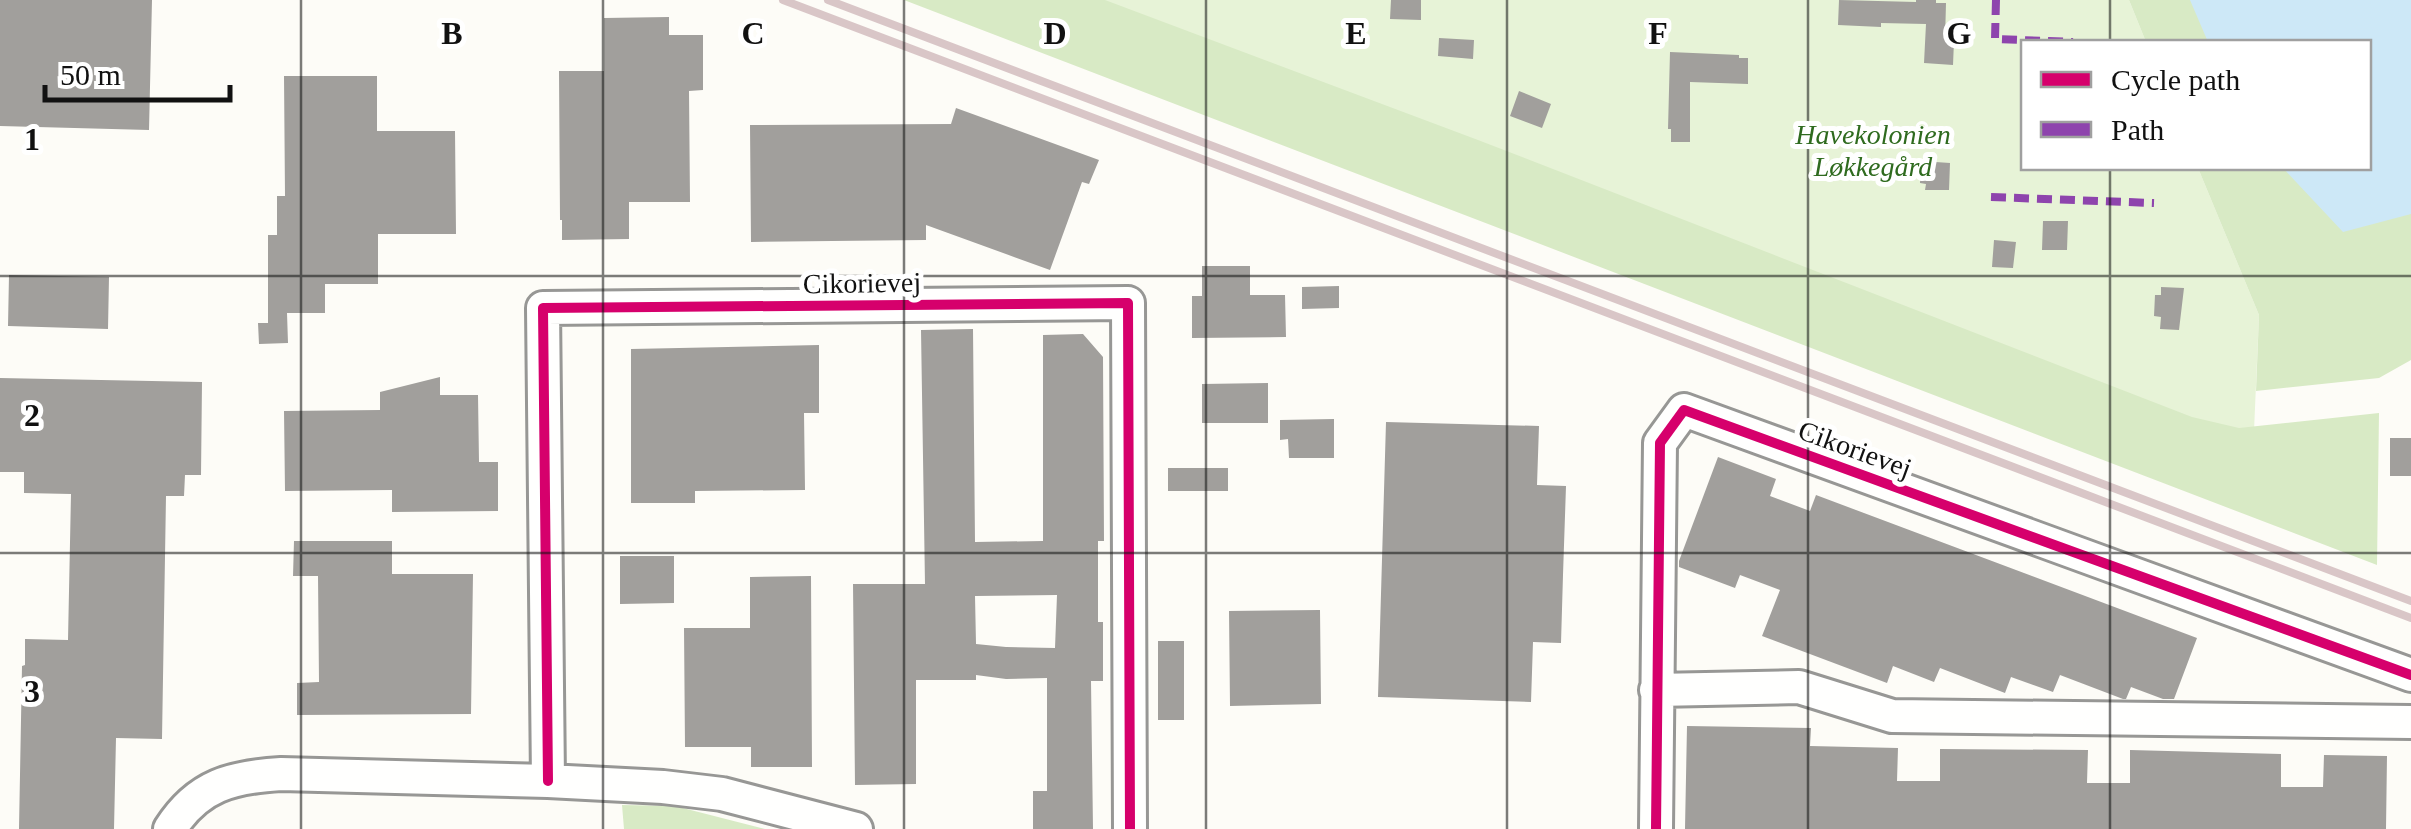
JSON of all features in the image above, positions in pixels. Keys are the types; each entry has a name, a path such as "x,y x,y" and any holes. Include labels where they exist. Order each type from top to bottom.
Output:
{"street":[{"name":"Cikorievej","path":"548,781 543,308 1128,303 1130,829"},
{"name":"Cikorievej","path":"1656,829 1660,444 1684,410 2411,676"},
{"path":"1656,690 1798,687 1892,716 2411,722"},
{"path":"170,829 182,810 224,783 248,776 281,774 663,787 722,794 856,829"}],"green space":[{"path":"904,0 1105,0 2192,417 2239,428 2379,413 2377,565"},
{"name":"Havekolonien Løkkegård","path":"1067,0 2129,0 2145,40 2021,40 2021,170 2199,170 2259,315 2254,431 2238,451"},
{"path":"2129,0 2240,0 2263,40 2145,40"},
{"path":"2199,170 2368,170 2411,213 2411,360 2379,378 2256,391 2259,315"},
{"path":"622,805 675,806 765,829 624,829"}],"water":[{"path":"2190,0 2411,0 2411,214 2343,232 2285,170 2371,170 2371,40 2207,40"}],"building":[{"path":"0,0 152,0 149,130 0,126"},
{"path":"1391,0 1421,0 1421,20 1390,19"},
{"path":"1839,0 1946,3 1945,40 1954,41 1953,65 1924,63 1926,24 1838,25"},
{"path":"669,17 669,35 703,35 703,90 689,91 690,202 629,202 629,239 562,240 559,71 604,71 604,18"},
{"path":"1439,38 1474,40 1473,59 1438,56"},
{"path":"1670,52 1748,58 1748,84 1690,82 1690,142 1671,142 1668,129"},
{"path":"284,76 377,76 377,131 455,131 456,234 378,234 378,284 325,284 325,313 287,313 288,343 259,344 258,323 268,323 268,235 277,235 277,196 285,196"},
{"path":"1519,91 1551,104 1542,128 1510,116"},
{"path":"956,108 1099,160 1089,184 1082,182 1050,270 926,225 926,240 751,242 750,125 951,124"},
{"path":"1921,161 1950,163 1949,190 1925,190 1926,184 1920,183"},
{"path":"2043,221 2068,221 2067,250 2042,250"},
{"path":"1994,240 2016,242 2013,268 1992,267"},
{"path":"1202,266 1250,266 1250,295 1285,295 1286,337 1192,338 1192,296 1202,296"},
{"path":"9,275 109,277 108,329 8,326"},
{"path":"1339,286 1339,308 1302,309 1302,287"},
{"path":"2161,287 2184,288 2179,330 2160,329 2161,317 2154,316 2155,295 2161,295"},
{"path":"973,329 975,542 1043,541 1043,335 1083,334 1103,357 1104,541 1098,541 1098,622 1103,622 1103,681 1091,681 1093,829 1033,829 1033,791 1047,791 1047,678 976,675 976,680 916,680 916,784 855,785 853,584 925,584 921,330","holes":["1057,595 1055,648 976,644 975,596"]},
{"path":"819,345 819,413 804,413 805,490 695,491 695,503 631,503 631,349"},
{"path":"440,377 440,395 478,395 479,462 498,462 498,511 392,512 392,490 285,491 284,411 380,410 380,392"},
{"path":"0,378 202,382 201,475 185,475 184,496 166,496 162,739 116,738 114,829 19,829 25,639 68,640 71,494 24,493 24,472 0,472"},
{"path":"1268,383 1268,423 1202,423 1202,384"},
{"path":"1334,419 1334,458 1289,458 1288,439 1280,440 1280,420"},
{"path":"1386,422 1539,426 1537,485 1566,486 1561,643 1533,642 1531,702 1378,697"},
{"path":"2390,438 2411,438 2411,476 2390,476"},
{"path":"1718,457 1776,479 1770,496 1810,511 1816,495 2197,638 2174,699 2131,687 2123,699 2060,675 2053,692 2011,677 2005,693 1940,668 1934,682 1893,666 1887,683 1762,636 1780,590 1740,575 1735,588 1679,567"},
{"path":"1168,468 1228,468 1228,491 1168,491"},
{"path":"294,541 392,541 392,574 473,574 471,714 297,715 297,683 319,682 318,576 293,576"},
{"path":"620,556 674,556 674,603 620,604"},
{"path":"811,576 812,767 751,767 751,747 685,747 684,628 750,628 750,577"},
{"path":"1320,610 1321,704 1230,706 1229,611"},
{"path":"1158,641 1184,641 1184,720 1158,720"},
{"path":"1687,726 1811,728 1810,746 1898,748 1897,781 1940,781 1940,749 2088,750 2087,783 2130,783 2130,750 2281,754 2281,787 2323,787 2324,755 2387,756 2386,829 1685,829"}],"railway":[{"path":"783,0 2411,618"},
{"path":"828,0 2411,601"}],"marked path":[{"path":"1996,0 1995,39 2021,40"},
{"path":"1991,197 2154,203"}],"cycle path":[{"path":"548,781 543,308 1128,303 1130,829"},
{"path":"1656,829 1660,443 1684,410 2411,675"}]}
